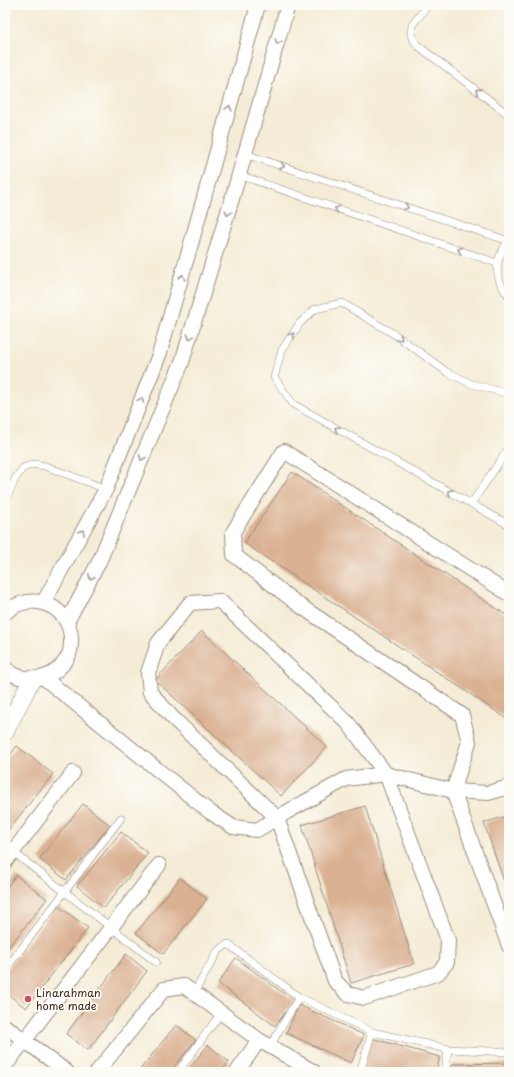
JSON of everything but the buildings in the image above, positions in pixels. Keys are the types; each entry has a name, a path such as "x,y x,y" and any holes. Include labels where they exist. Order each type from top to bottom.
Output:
{"street":[{"path":"44,603 106,490 159,355 258,5"},
{"path":"67,622 99,562 182,362 239,175 288,5"},
{"path":"509,594 284,451 233,532 234,555 299,605 462,715 469,742 453,791 509,946"},
{"path":"5,613 14,606 24,602 34,601 44,603 57,610 67,622 72,635 71,649 66,661 56,671 38,678 22,678 14,675 5,668"},
{"path":"220,601 348,723 386,774 448,940 447,962 438,973 364,998 348,994 335,981 277,818 172,717 150,692 148,673 158,643 190,603 220,601"},
{"path":"5,732 38,678"},
{"path":"38,678 210,812 233,827 257,830 346,779 386,774 453,791 488,793 509,787"},
{"path":"9,857 73,773"},
{"path":"5,1066 159,865"},
{"path":"97,1072 164,989 184,986 264,1043 314,1072"},
{"path":"5,1026 67,1072"},
{"path":"237,1072 264,1043"}],"lane":[{"path":"428,5 412,25 411,36 417,45 509,115"},
{"path":"245,154 509,241 501,251 497,263 498,276 502,289 509,296"},
{"path":"239,175 497,263"},
{"path":"509,394 472,384 447,372 397,336 342,303 315,309 300,323 282,350 274,377 293,404 509,525"},
{"path":"471,504 509,448"},
{"path":"5,502 15,479 23,468 34,464 45,466 106,490"},
{"path":"5,970 121,818"},
{"path":"9,857 64,892 156,962"},
{"path":"194,994 218,951 228,944 299,997 372,1032 448,1049 509,1052"},
{"path":"264,1043 299,997"},
{"path":"178,1072 221,1013"},
{"path":"360,1072 372,1032"},
{"path":"445,1072 448,1049"}],"place":[{"name":"Linarahman home made","path":"28,999"}]}
